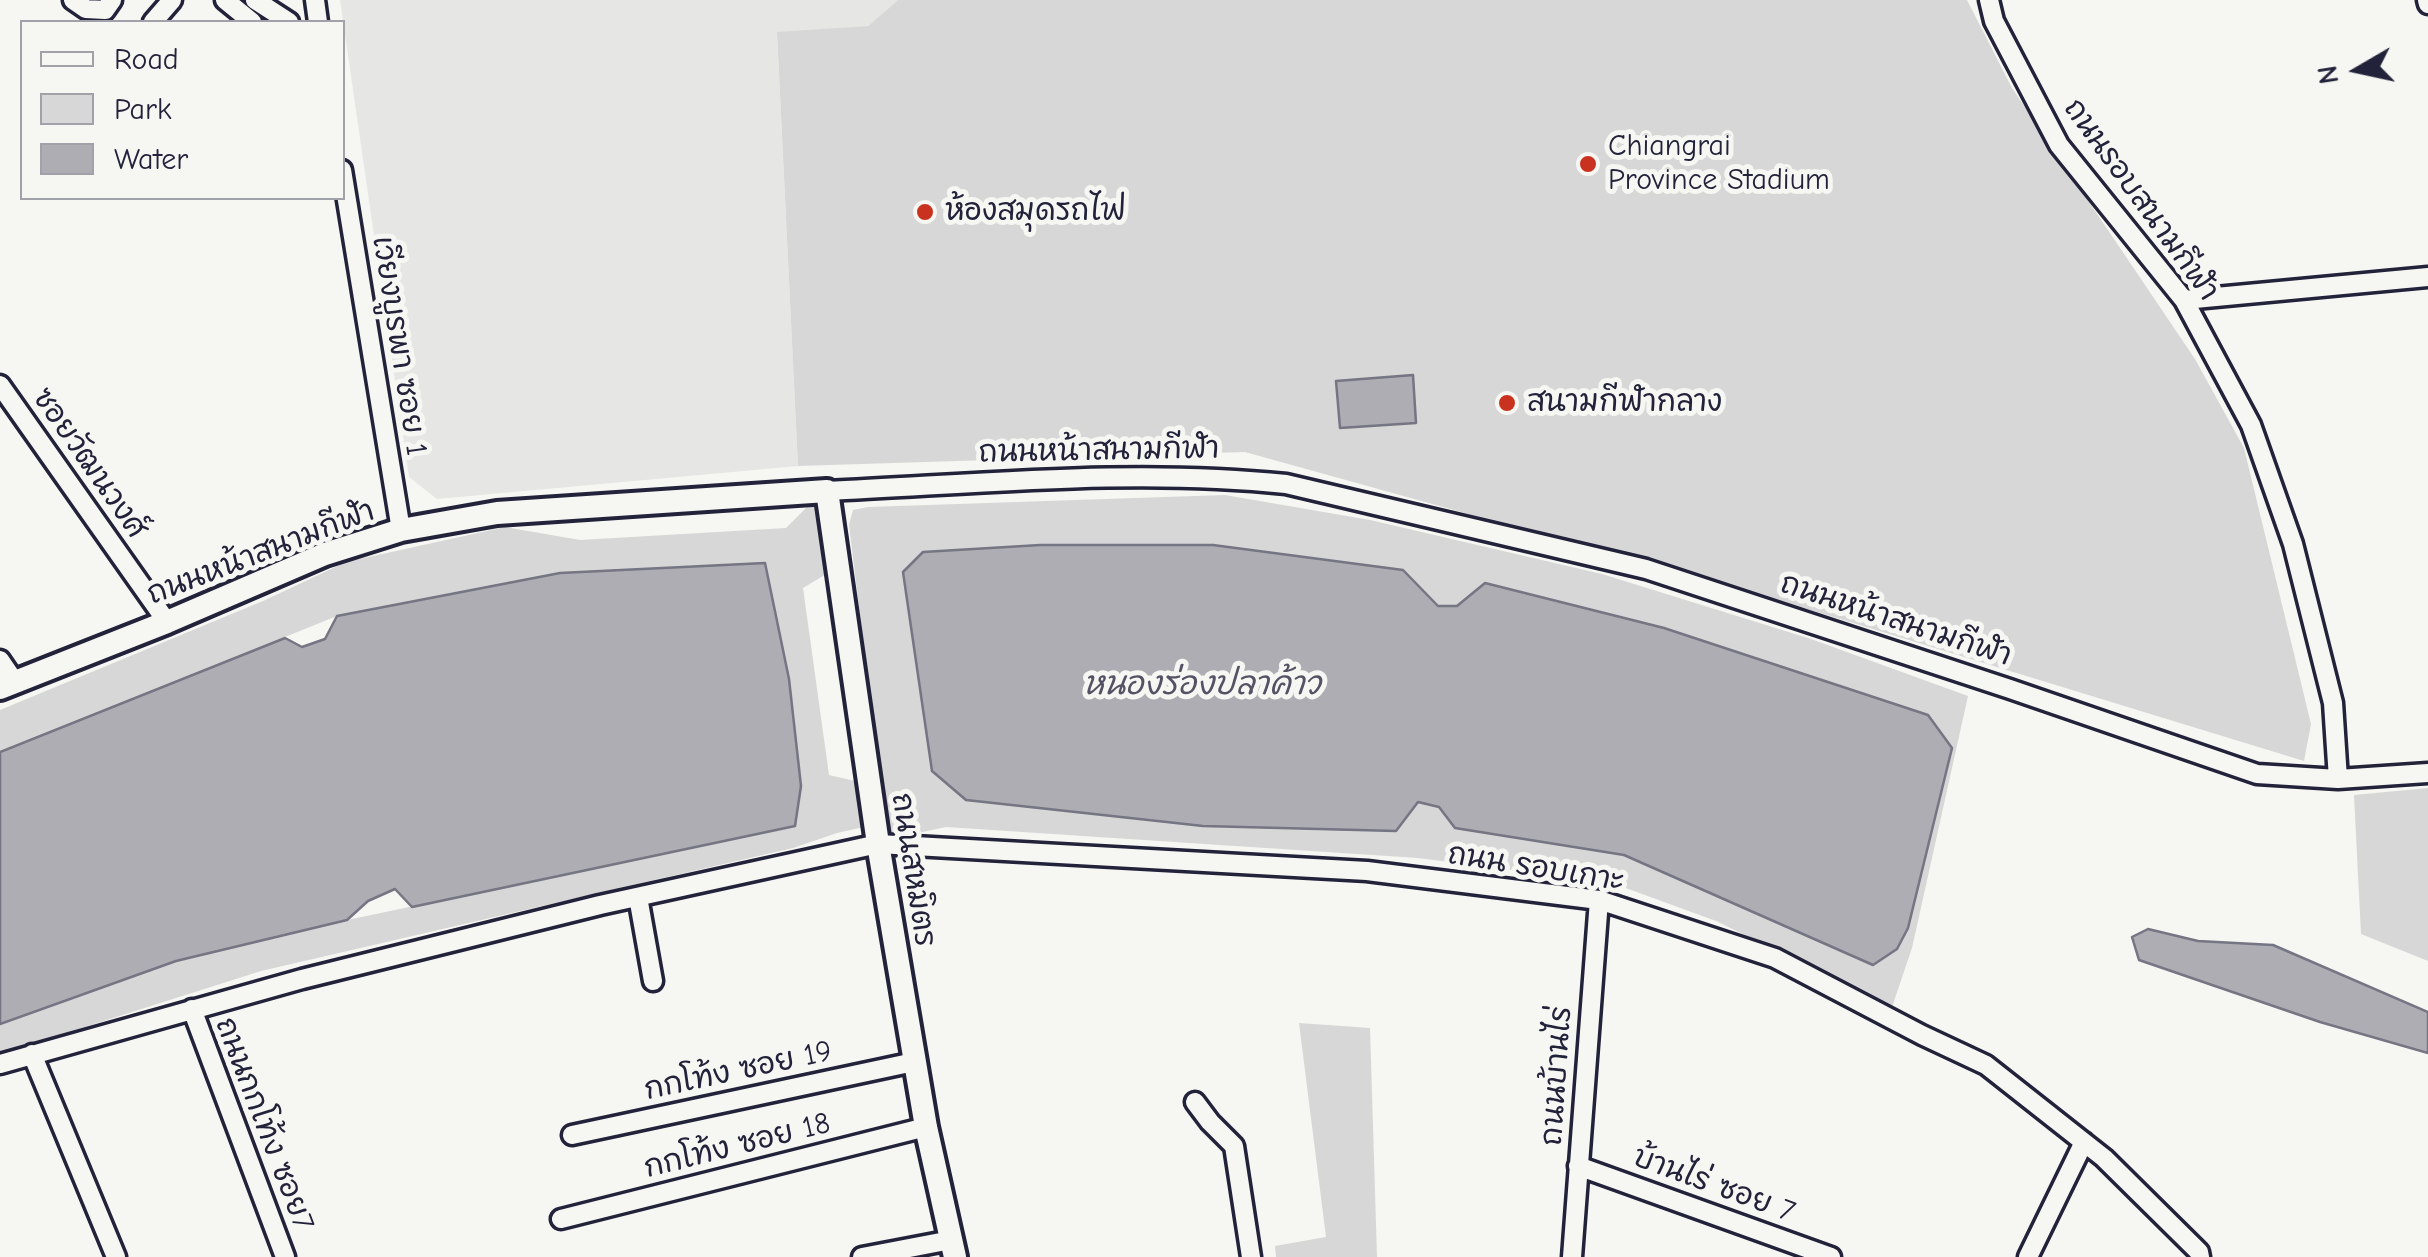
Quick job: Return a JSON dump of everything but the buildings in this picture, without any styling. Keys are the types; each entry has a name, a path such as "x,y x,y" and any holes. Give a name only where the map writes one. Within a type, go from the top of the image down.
{"street":[{"path":"73,0 86,9 105,10 112,0"},
{"path":"155,20 172,0"},
{"path":"225,0 250,20"},
{"path":"254,0 285,20"},
{"name":"ถนนรอบสนามกีฬา","path":"1988,0 1994,21 2060,145 2184,300 2251,425 2293,544 2333,703 2338,779"},
{"name":"เวียงบูรพา ซอย 1","path":"345,188 402,530"},
{"path":"2184,300 2428,277"},
{"name":"ซอยวัฒนวงศ์","path":"0,385 167,622"},
{"name":"ถนนหน้าสนามกีฬา","path":"8,685 326,554 402,530 497,514 827,490 1160,476 1232,478 1286,484 1646,569 2257,774 2338,779 2428,773"},
{"name":"ถนนสหมิตร","path":"827,490 914,1062 953,1248"},
{"path":"0,660 8,685"},
{"name":"ถนน รอบเกาะ","path":"0,1064 302,979 638,897 878,844 1367,872 1599,900 1775,958 1986,1066 2104,1158 2200,1257"},
{"path":"638,897 653,981"},
{"name":"ถนนบ้านไร่","path":"1572,1257 1599,900"},
{"name":"ถนนกกโท้ง ซอย7","path":"192,1010 285,1257"},
{"path":"32,1054 116,1257"},
{"name":"กกโท้ง ซอย 19","path":"572,1135 914,1062"},
{"path":"1194,1102 1234,1146 1251,1257"},
{"name":"กกโท้ง ซอย 18","path":"561,1220 926,1127"},
{"path":"2028,1257 2084,1142"},
{"name":"บ้านไร่ ซอย 7","path":"1578,1166 1832,1257"},
{"path":"862,1257 953,1248"}],"shaded area":[{"path":"340,0 898,0 868,26 777,33 798,466 437,499 409,477"}],"green space":[{"name":"สนามกีฬากลาง","path":"898,0 1967,0 2012,88 2195,359 2244,448 2311,724 2304,761 1778,600 1245,452 798,466 777,32 868,26"},
{"path":"1225,495 1370,520 1602,574 1811,639 1968,696 1912,948 1891,1010 1716,921 1612,883 1418,858 946,827 899,837 889,833 849,525 853,510","holes":["1040,545 1213,545 1403,570 1438,606 1457,606 1486,583 1664,628 1928,715 1952,748 1908,928 1873,965 1623,855 1455,828 1439,806 1418,802 903,572 923,552"]},
{"path":"811,503 819,511 833,570 803,588 829,775 859,782 864,827 793,848 261,971 0,1054 0,1024 176,961 347,920 794,827 789,679 765,563 560,573 337,616 0,752 0,710 263,601 346,562 505,527 580,540 786,528"},
{"path":"2428,788 2428,961 2361,934 2354,795"},
{"path":"1299,1023 1370,1028 1377,1257 1276,1257 1275,1246 1326,1237"}],"water":[{"path":"1413,375 1416,423 1340,428 1336,381"},
{"name":"หนองร่องปลาค้าว","path":"1040,545 1213,545 1403,570 1438,606 1457,606 1485,583 1664,628 1928,715 1952,748 1908,928 1897,949 1873,965 1624,855 1455,828 1439,807 1418,802 1396,831 1203,826 966,800 932,771 903,572 923,552"},
{"path":"765,563 789,679 801,786 795,826 412,907 395,889 368,901 347,920 176,961 0,1024 0,752 285,638 302,647 325,639 337,616 560,573"},
{"path":"2148,929 2198,941 2273,945 2428,1012 2428,1053 2320,1022 2139,960 2132,937"}],"place":[{"name":"Chiangrai Province Stadium","path":"1588,164"},
{"name":"ห้องสมุดรถไฟ","path":"925,212"},
{"name":"สนามกีฬากลาง","path":"1507,403"}]}
